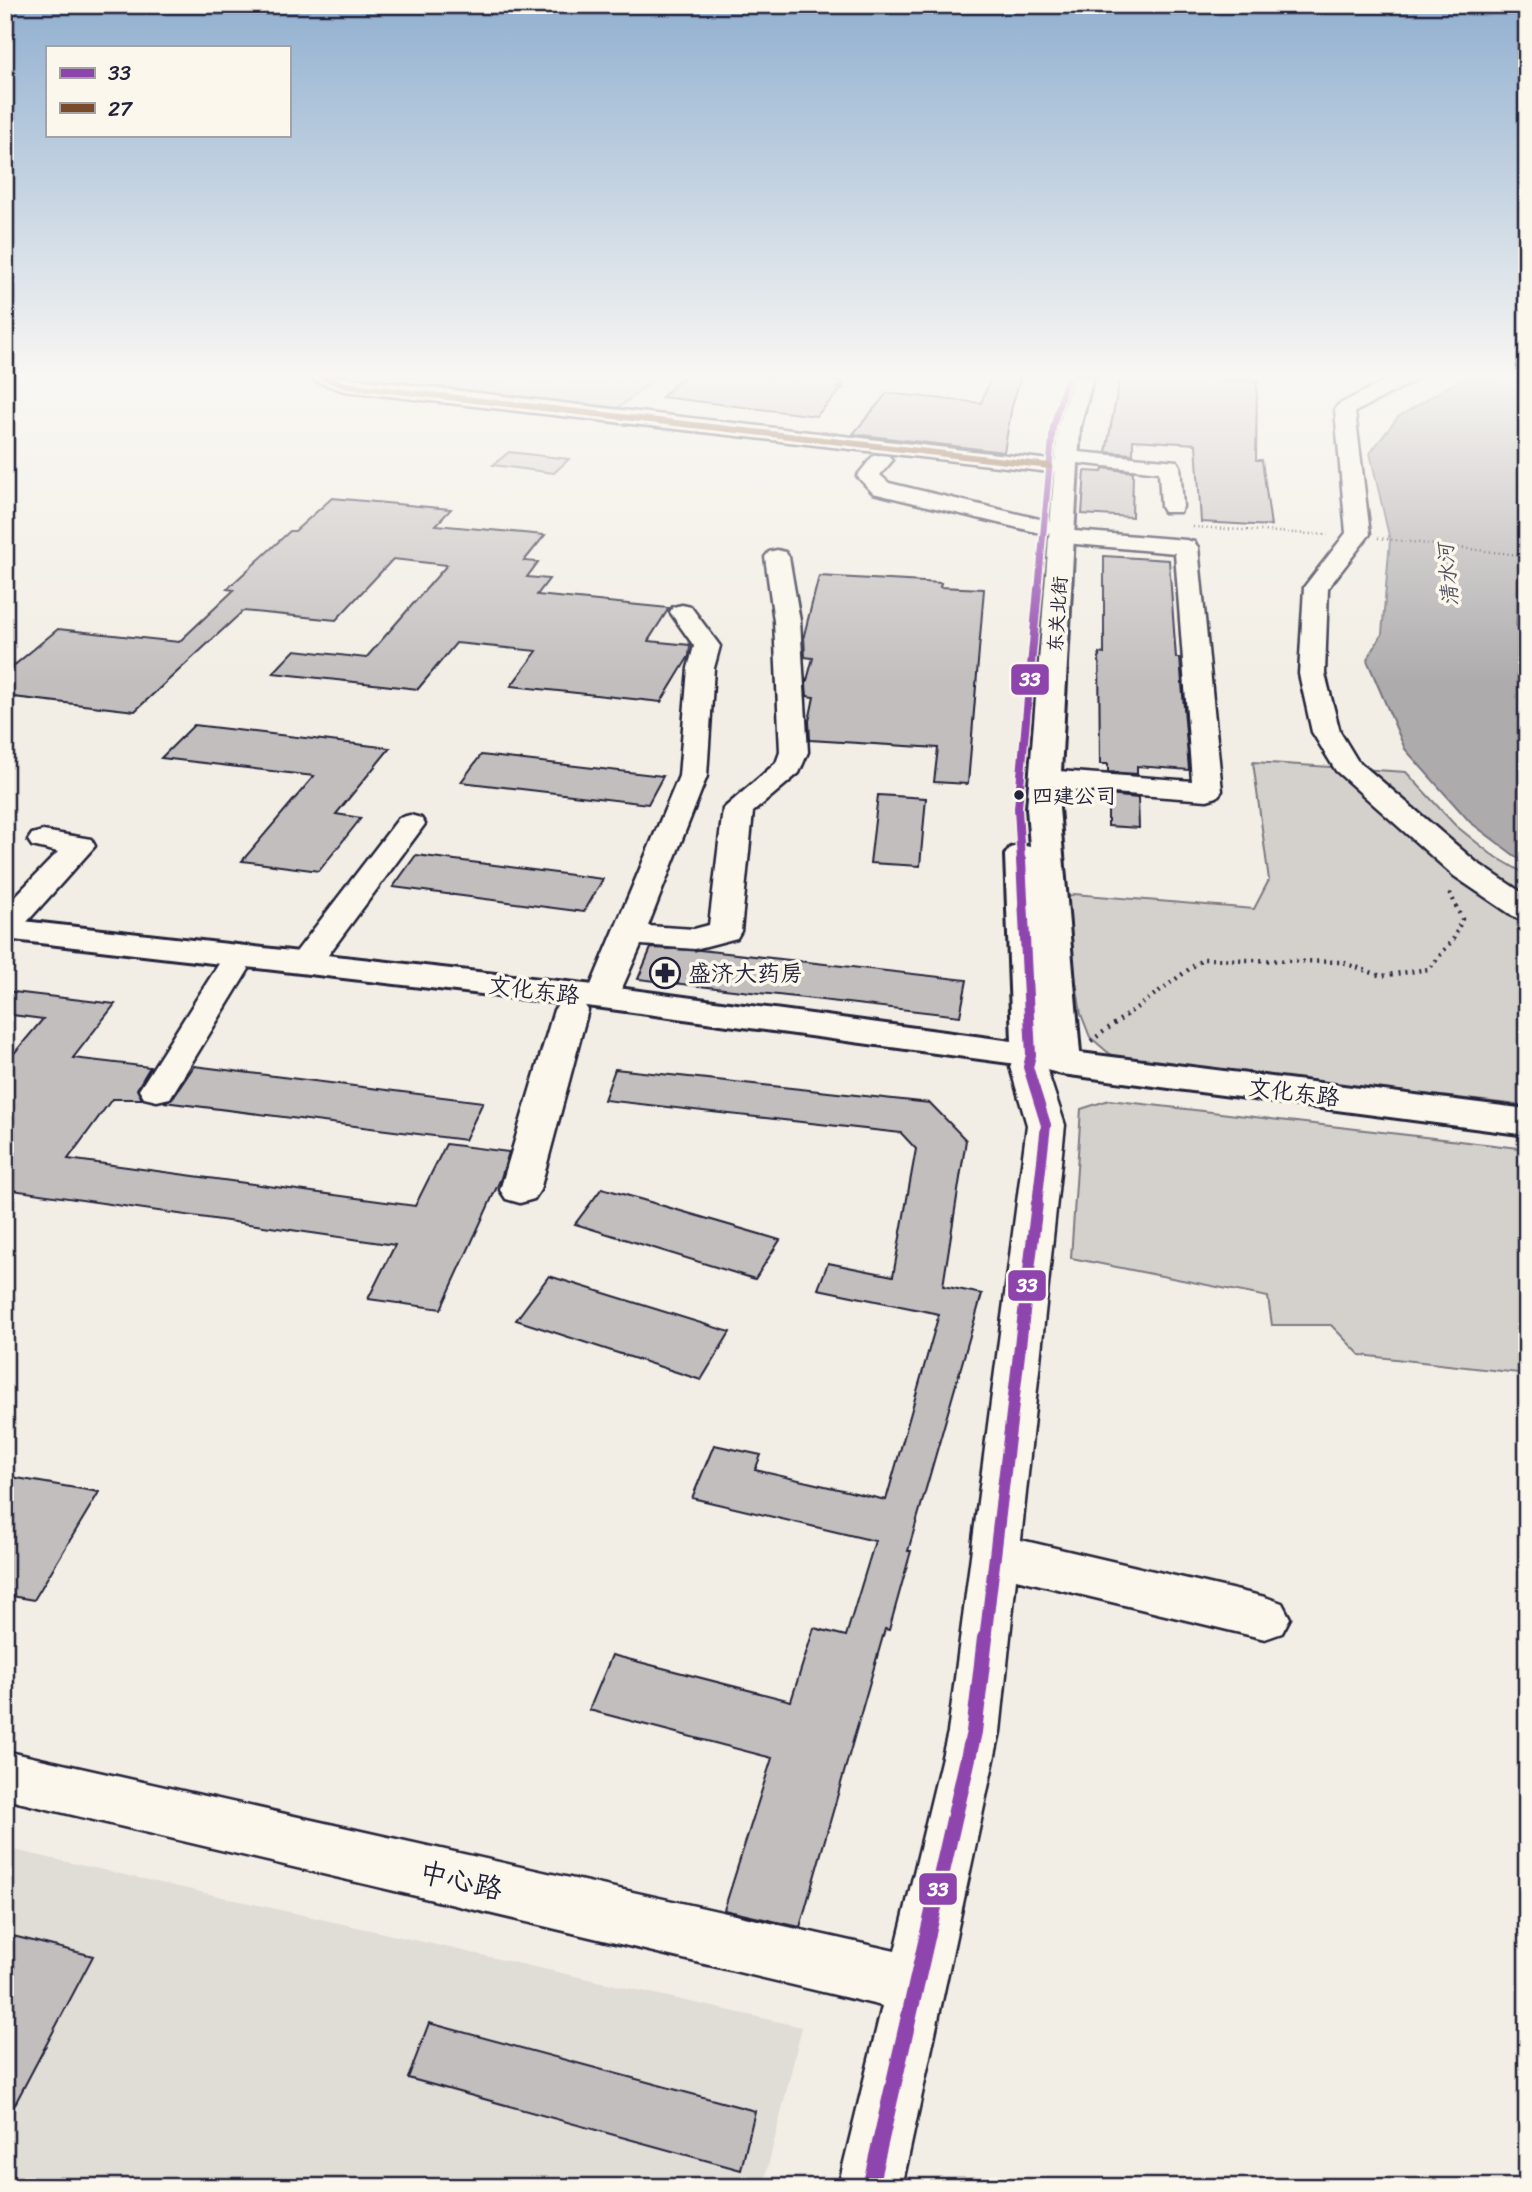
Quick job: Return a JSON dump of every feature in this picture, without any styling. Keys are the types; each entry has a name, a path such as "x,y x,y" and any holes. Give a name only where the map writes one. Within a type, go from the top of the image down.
{"main road":[{"name":"东关北街","path":"1040,1061 1018,808 1057,479"},
{"name":"东关北街","path":"1040,1061 1043,808 1053,532"},
{"name":"文化东路","path":"5,927 305,963 587,1004 1527,1122"},
{"name":"文化东路","path":"5,942 232,969 587,1004"}],"street":[{"path":"872,479 881,488 1053,532 1186,547 1207,791 1045,779"},
{"path":"1170,479 1172,507"},
{"path":"1352,479 1357,534 1316,587 1312,674 1326,732 1346,765 1465,869 1527,911"},
{"path":"626,934 695,939 725,931 738,809 789,767 794,752 787,621 777,557"},
{"path":"520,1190 587,1004 626,934 693,776 701,668 708,646 682,612"},
{"path":"305,963 410,824"},
{"path":"5,927 80,846 43,840"},
{"path":"157,1090 232,969"},
{"path":"870,2187 974,1732 1046,1125 1040,1061"},
{"path":"995,1555 1265,1618"},
{"name":"中心路","path":"5,1775 916,1985"}],"path":[{"path":"1185,526 1383,539 1527,556"},
{"path":"1040,1061 1203,959 1342,962 1381,976 1429,969 1454,938 1462,919 1448,888 1449,880 1465,869"}],"shaded area":[{"path":"1253,762 1406,772 1455,825 1491,854 1527,875 1527,1106 1148,1062 1111,1055 1090,1037 1081,1014 1063,901 1074,894 1254,909 1269,880"},
{"path":"1109,1100 1527,1149 1527,1374 1360,1355 1331,1325 1272,1325 1268,1297 1071,1258 1081,1109"},
{"path":"5,1848 802,2027 763,2187 5,2187"}],"water":[{"name":"清水河","path":"1376,479 1527,479 1527,535 1520,552 1516,625 1527,636 1527,865 1470,822 1405,749 1367,660 1382,634 1390,540"}],"building":[{"path":"1084,479 1133,479 1132,517 1082,514"},
{"path":"1198,479 1265,479 1271,526 1201,522"},
{"path":"332,498 451,509 436,525 545,535 524,561 538,562 527,577 549,579 537,595 669,608 648,641 690,645 689,656 661,702 511,686 537,651 456,643 418,689 273,673 295,650 366,658 447,565 393,559 336,620 243,611 135,711 5,696 5,673 58,629 179,642 234,590 227,589 290,531 295,531"},
{"path":"1104,556 1169,560 1176,658 1180,658 1189,770 1137,766 1137,774 1108,772 1108,764 1100,764 1099,653 1104,654"},
{"path":"819,576 941,583 940,587 984,589 968,784 934,782 938,748 810,740 809,721 814,697 807,696 806,684 813,658 805,657 804,635"},
{"path":"194,725 390,748 336,814 361,818 319,871 242,861 314,776 161,758"},
{"path":"481,755 663,776 648,804 461,782"},
{"path":"878,795 926,798 920,866 870,863"},
{"path":"1108,795 1138,798 1139,828 1108,826"},
{"path":"416,855 603,879 584,912 393,887"},
{"path":"651,948 700,950 967,980 960,1016 638,979"},
{"path":"5,991 115,1004 73,1058 150,1067 137,1089 142,1099 112,1099 68,1159 415,1206 446,1144 509,1152 501,1178 441,1309 368,1299 395,1245 5,1189 5,1064 43,1019 5,1014"},
{"path":"194,1066 483,1102 465,1140 164,1102 172,1099"},
{"path":"615,1069 930,1103 966,1140 943,1286 982,1294 908,1551 911,1551 889,1630 885,1629 800,1927 724,1910 772,1758 589,1710 612,1655 791,1701 814,1628 846,1636 875,1541 692,1498 714,1445 761,1455 755,1470 886,1500 939,1314 818,1289 828,1263 893,1276 916,1149 901,1133 604,1100"},
{"path":"602,1188 780,1240 755,1279 575,1224"},
{"path":"549,1276 730,1332 701,1380 516,1320"},
{"path":"5,1476 99,1492 34,1600 5,1595"},
{"path":"5,1934 93,1956 5,2123"},
{"path":"429,2023 755,2111 741,2170 408,2078"}],"transit line":[{"name":"33","path":"870,2187 974,1732 1046,1125 1028,1067 1031,1055 1018,808 1048,479"}],"place":[{"name":"四建公司","path":"1019,795"},
{"name":"盛济大药房","path":"665,973"}]}
